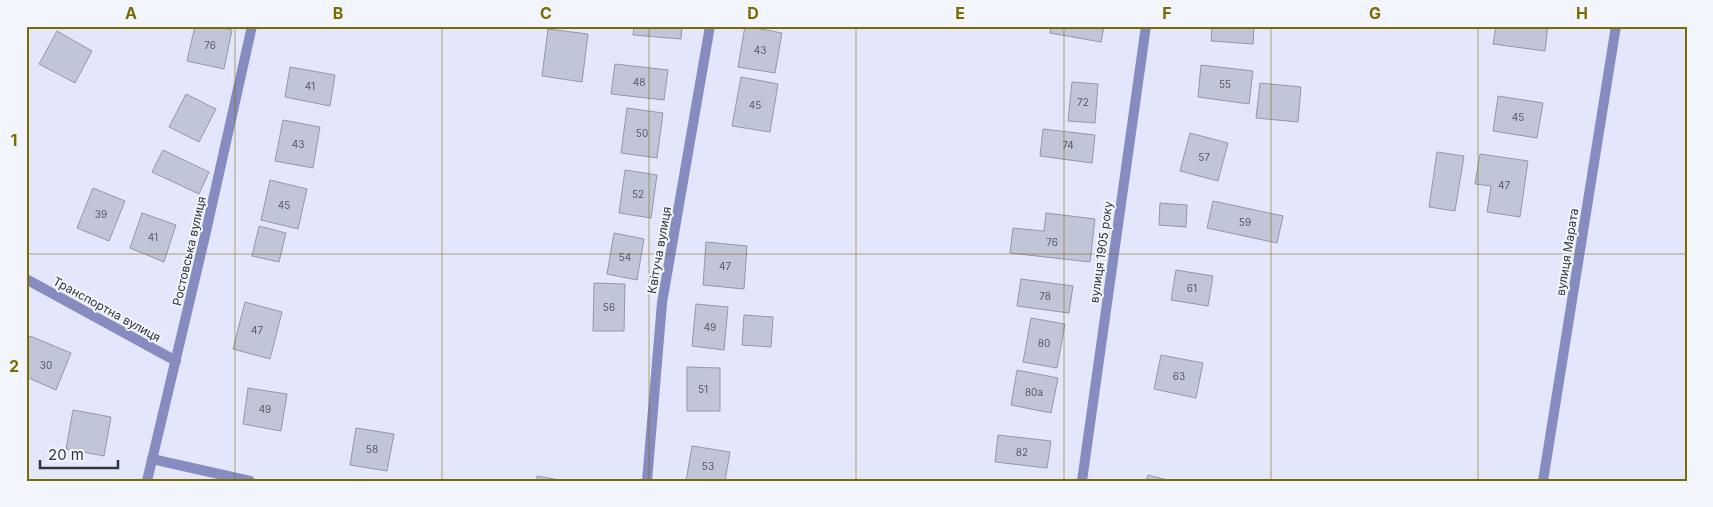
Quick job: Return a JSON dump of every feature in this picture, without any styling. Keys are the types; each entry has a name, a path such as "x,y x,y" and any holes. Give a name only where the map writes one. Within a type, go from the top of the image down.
{"street":[{"name":"Ростовська вулиця","path":"147,481 252,26"},
{"name":"Квітуча вулиця","path":"647,481 662,302 710,26"},
{"name":"вулиця 1905 року","path":"1082,481 1146,26"},
{"name":"вулиця Марата","path":"1543,481 1616,26"},
{"name":"Транспортна вулиця","path":"26,279 176,361"},
{"path":"152,459 250,481"}],"building":[{"path":"195,26 216,26 232,30 224,69 187,61"},
{"path":"634,26 682,26 681,39 633,35"},
{"path":"745,26 782,33 775,73 738,67"},
{"path":"1051,26 1104,26 1101,42 1050,33"},
{"path":"1212,26 1254,26 1253,44 1211,41"},
{"path":"1496,26 1548,26 1545,51 1493,44"},
{"path":"548,29 588,34 582,82 542,76"},
{"path":"57,31 92,51 75,83 39,64"},
{"path":"615,64 668,70 664,100 611,94"},
{"path":"1201,65 1253,71 1249,104 1198,97"},
{"path":"290,67 335,75 330,106 285,97"},
{"path":"741,77 778,84 770,132 732,126"},
{"path":"1072,82 1098,84 1095,123 1068,121"},
{"path":"1260,83 1301,87 1298,122 1256,118"},
{"path":"186,94 216,109 199,142 169,127"},
{"path":"1498,96 1543,103 1537,138 1493,131"},
{"path":"627,108 663,113 657,158 621,153"},
{"path":"283,120 320,127 313,168 275,161"},
{"path":"1043,129 1095,135 1092,163 1040,156"},
{"path":"1190,133 1228,143 1218,181 1180,171"},
{"path":"163,150 209,172 199,194 152,172"},
{"path":"1437,152 1464,156 1455,211 1429,207"},
{"path":"1480,154 1528,161 1520,217 1487,212 1491,186 1475,184"},
{"path":"625,170 657,175 651,218 619,213"},
{"path":"270,180 307,189 298,229 261,220"},
{"path":"93,188 125,201 109,241 77,228"},
{"path":"1213,201 1283,216 1277,243 1207,228"},
{"path":"1160,203 1187,205 1186,227 1159,225"},
{"path":"142,213 176,225 164,262 130,248"},
{"path":"1046,213 1095,219 1090,262 1010,253 1013,228 1044,231"},
{"path":"259,226 286,233 279,262 252,256"},
{"path":"614,233 644,239 637,280 607,274"},
{"path":"706,242 747,246 744,289 703,285"},
{"path":"1176,270 1213,276 1208,306 1171,300"},
{"path":"1021,279 1073,286 1069,313 1017,306"},
{"path":"594,283 625,284 624,331 593,331"},
{"path":"245,302 282,312 270,359 233,349"},
{"path":"696,304 728,307 724,350 692,346"},
{"path":"744,315 773,317 771,347 742,345"},
{"path":"1031,318 1065,324 1057,368 1023,362"},
{"path":"30,336 71,353 56,390 26,377 26,344"},
{"path":"1161,355 1203,363 1196,398 1154,389"},
{"path":"687,367 720,368 720,411 687,411"},
{"path":"1017,370 1058,378 1051,413 1011,405"},
{"path":"248,388 287,394 281,431 243,424"},
{"path":"73,410 111,417 104,456 66,449"},
{"path":"356,428 394,434 387,471 350,465"},
{"path":"998,435 1051,441 1047,468 995,462"},
{"path":"692,446 730,452 725,481 686,481"},
{"path":"1148,475 1171,481 1146,481"},
{"path":"537,476 565,481 537,481"}]}
